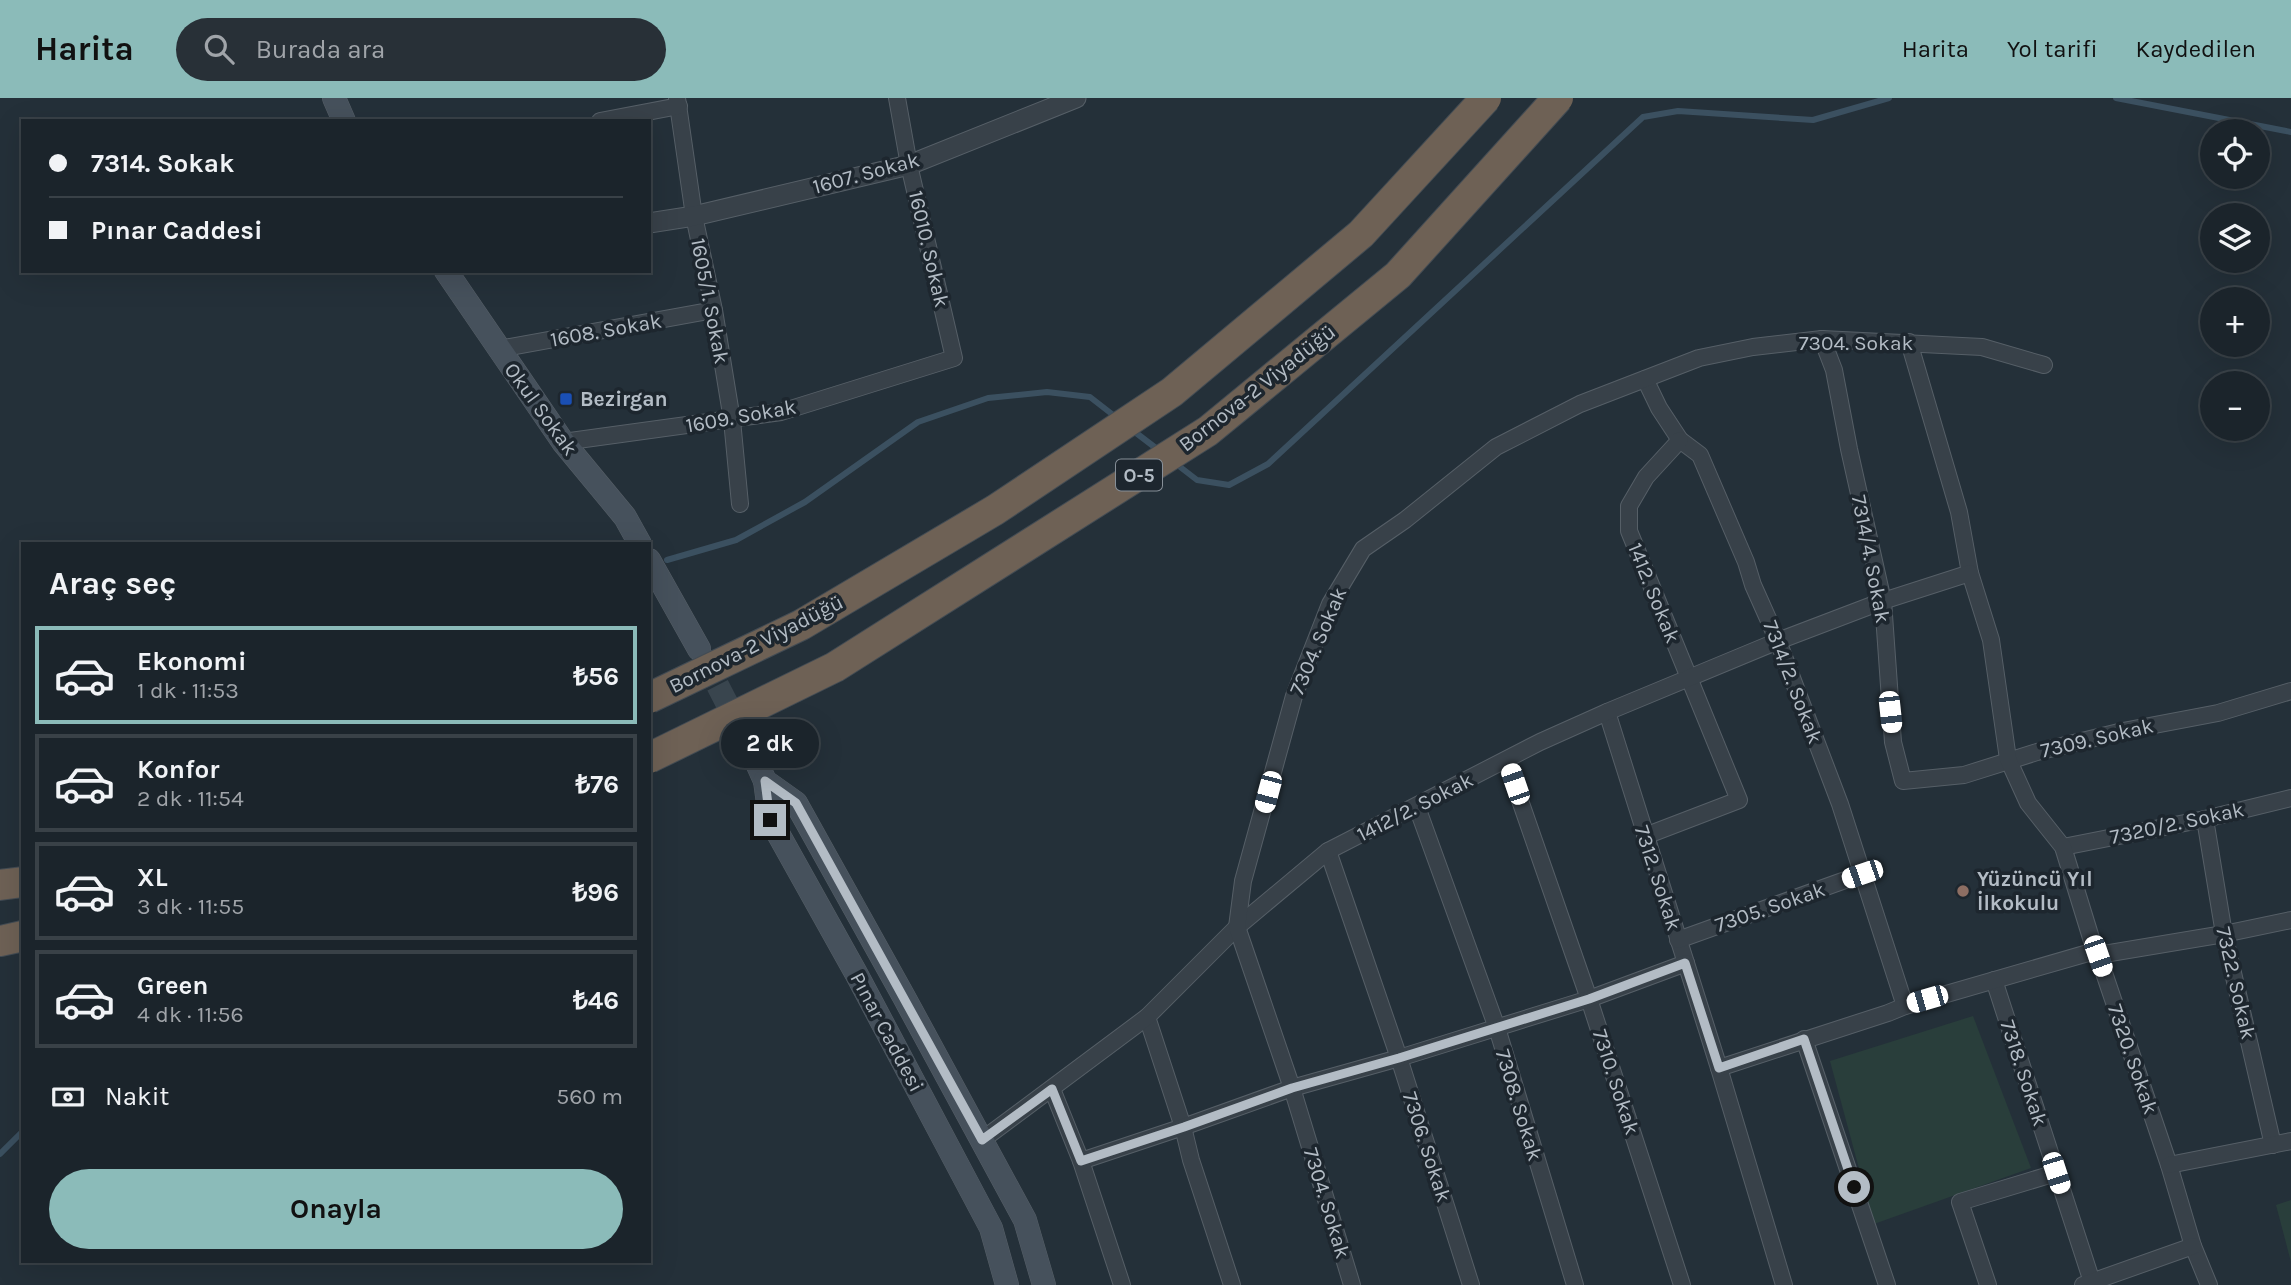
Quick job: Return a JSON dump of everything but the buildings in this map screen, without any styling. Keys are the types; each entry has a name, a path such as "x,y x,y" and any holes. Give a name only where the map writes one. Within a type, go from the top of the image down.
{"highway":[{"name":"Bornova-2 Viyadüğü","path":"651,697 813,618 995,510 1172,391 1361,234 1486,98"},
{"name":"Bornova-2 Viyadüğü","path":"651,757 835,667 1208,431 1398,275 1559,98"},
{"path":"0,885 21,882"},
{"path":"0,941 21,936"}],"main road":[{"name":"Okul Sokak","path":"447,273 564,442 625,517 639,542"},
{"path":"651,564 699,649"},
{"name":"Pınar Caddesi","path":"751,750 765,781 770,820 991,1227 1007,1285"},
{"name":"Pınar Caddesi","path":"765,781 796,803 1025,1220 1044,1285"}],"street":[{"name":"16010. Sokak","path":"897,98 909,164 954,358"},
{"name":"1607. Sokak","path":"651,223 694,216 909,164 1076,98"},
{"path":"608,119 678,102"},
{"name":"1605/1. Sokak","path":"678,102 694,216 714,310 732,420 740,504"},
{"name":"1608. Sokak","path":"499,349 714,310"},
{"name":"7304. Sokak","path":"1352,1285 1292,1088 1237,927 1243,881 1294,696 1330,604 1363,549 1405,520 1496,447 1580,404 1699,358 1753,347 1822,339 1982,347 2044,365"},
{"name":"7314/4. Sokak","path":"1822,339 1834,370 1883,601 1893,742 1903,781"},
{"path":"1909,342 1959,512 1970,573"},
{"name":"1609. Sokak","path":"564,442 781,412 954,358"},
{"name":"7314/2. Sokak","path":"1645,379 1659,408 1680,440 1700,455 1778,641 1840,804 1905,1006"},
{"name":"1412. Sokak","path":"1645,836 1739,800 1629,531 1629,506 1646,477 1680,440"},
{"name":"1412/2. Sokak","path":"982,1140 1147,1017 1237,927 1328,851 1607,712 1778,641 1883,601 1970,573"},
{"name":"7320. Sokak","path":"1970,573 1991,640 2008,759 2028,803 2063,847 2096,953 2169,1165 2193,1246 2209,1285"},
{"name":"7309. Sokak","path":"1903,781 1964,775 2008,759 2123,731 2218,713 2291,691"},
{"name":"7312. Sokak","path":"1607,712 1784,1285"},
{"name":"7310. Sokak","path":"1506,760 1589,999 1682,1285"},
{"name":"7320/2. Sokak","path":"2063,847 2205,819 2291,798"},
{"name":"7308. Sokak","path":"1417,807 1497,1028 1575,1285"},
{"name":"7322. Sokak","path":"2205,819 2224,934 2273,1145"},
{"name":"7306. Sokak","path":"1328,851 1399,1058 1471,1285"},
{"name":"7305. Sokak","path":"1678,940 1862,874"},
{"path":"1719,1068 1905,1006 2096,953 2224,934 2291,920"},
{"path":"1081,1161 1292,1088 1589,999 1685,963"},
{"name":"7318. Sokak","path":"1994,980 2089,1284"},
{"path":"1147,1017 1232,1285"},
{"path":"1804,1039 1887,1285"},
{"path":"1052,1089 1081,1161 1122,1285"},
{"path":"2169,1165 2291,1141"},
{"path":"1988,1285 1960,1202 2056,1173"},
{"path":"2089,1284 2193,1246"}],"green space":[{"path":"1973,1016 2031,1168 1874,1224 1830,1061"},
{"path":"2291,1200 2291,1262 2276,1205"}],"waterway":[{"path":"1175,463 1197,480 1229,485 1268,464 1643,117 1678,111 1813,120 1889,98"},
{"path":"2116,98 2291,132"},
{"path":"667,560 736,540 805,502 918,422 988,398 1047,392 1090,397 1117,418"},
{"path":"1131,429 1161,452"},
{"path":"0,1154 21,1133"}],"tunnel":[{"path":"702,655 751,750"}],"place":[{"name":"Bezirgan","path":"566,399"},
{"name":"Yüzüncü Yıl İlkokulu","path":"1963,891"}],"route":[{"path":"770,820 765,781 796,803 982,1140 1052,1089 1081,1161 1292,1088 1589,999 1685,963 1719,1068 1804,1039 1854,1187"}]}
